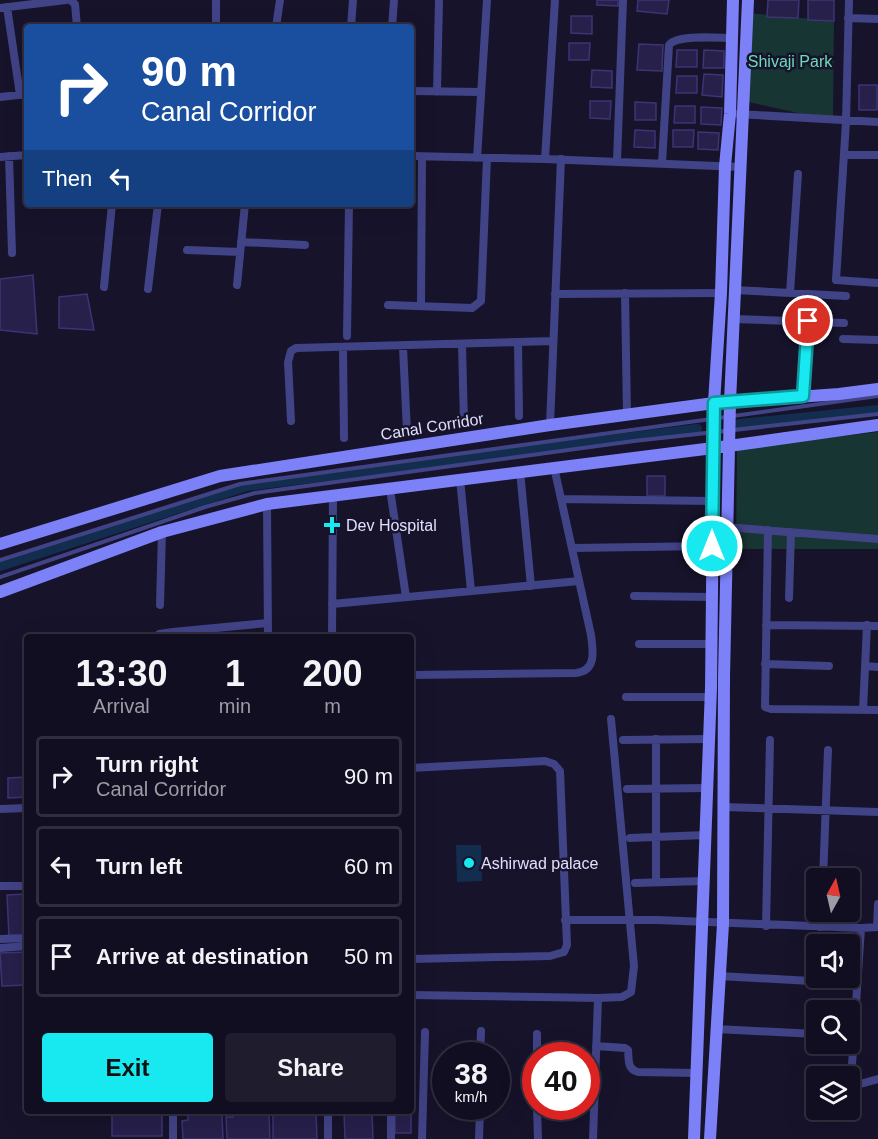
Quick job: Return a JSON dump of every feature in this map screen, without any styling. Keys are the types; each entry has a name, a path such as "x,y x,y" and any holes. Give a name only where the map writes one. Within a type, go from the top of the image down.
{"street":[{"path":"0,97 24,94 4,8 68,0 75,4 77,24"},
{"path":"216,0 216,24"},
{"path":"276,24 280,0"},
{"path":"351,24 352,0"},
{"path":"392,24 394,0"},
{"path":"437,92 439,0"},
{"path":"477,158 487,0"},
{"path":"545,159 555,0"},
{"path":"616,161 623,0"},
{"path":"694,1139 711,697 714,403 721,293 724,166 730,114 733,0"},
{"path":"710,1139 723,924 724,677 730,402 748,0"},
{"path":"849,0 846,122 836,280 878,283"},
{"path":"848,18 878,19"},
{"path":"662,163 669,45 680,39 732,38"},
{"path":"414,91 481,92"},
{"path":"730,114 878,122"},
{"path":"12,254 5,157 24,154"},
{"path":"844,154 878,156"},
{"path":"414,156 741,166"},
{"path":"421,306 422,157"},
{"path":"388,304 472,308 481,301 487,158"},
{"path":"550,425 561,159"},
{"path":"790,293 798,174"},
{"path":"104,287 112,207"},
{"path":"148,289 159,207"},
{"path":"237,285 245,207"},
{"path":"347,336 349,207"},
{"path":"241,242 305,245"},
{"path":"187,250 240,252"},
{"path":"734,290 846,296"},
{"path":"625,293 627,416"},
{"path":"555,294 721,293"},
{"path":"733,319 844,323"},
{"path":"803,396 808,321"},
{"path":"843,339 878,340"},
{"path":"291,421 288,362 291,351 296,348 403,347 553,341"},
{"path":"518,342 519,416"},
{"path":"462,344 464,424"},
{"path":"403,347 407,432"},
{"path":"343,348 344,438"},
{"name":"Canal Corridor","path":"0,544 220,477 550,425 714,403 878,389"},
{"path":"0,592 162,532 267,504 878,425"},
{"path":"414,675 583,672 589,668 592,655 591,635 554,467"},
{"path":"520,471 531,586"},
{"path":"460,479 471,591"},
{"path":"390,489 406,597"},
{"path":"332,634 333,494"},
{"path":"561,500 712,501"},
{"path":"267,504 268,634"},
{"path":"712,526 878,539"},
{"path":"768,530 764,701 767,708 878,710"},
{"path":"160,605 162,532"},
{"path":"789,598 791,532"},
{"path":"572,548 712,546"},
{"path":"332,604 579,582"},
{"path":"634,596 712,597"},
{"path":"158,634 203,633 268,623"},
{"path":"765,625 878,626"},
{"path":"863,710 867,626"},
{"path":"639,645 711,644"},
{"path":"765,664 829,666"},
{"path":"866,666 878,667"},
{"path":"626,698 711,697"},
{"path":"414,994 598,998 622,997 631,992 634,966 611,719"},
{"path":"656,739 656,882"},
{"path":"623,740 708,739"},
{"path":"765,926 770,740"},
{"path":"823,868 828,750"},
{"path":"414,768 545,761 554,764 560,771 567,945 564,952 558,955 414,959"},
{"path":"627,789 706,788"},
{"path":"723,807 878,812"},
{"path":"0,809 24,808"},
{"path":"630,838 705,835"},
{"path":"635,883 703,881"},
{"path":"0,886 24,886"},
{"path":"565,920 861,928 878,927 878,903"},
{"path":"820,922 820,927"},
{"path":"852,1065 861,928"},
{"path":"0,939 24,938"},
{"path":"0,948 24,946"},
{"path":"719,976 806,981"},
{"path":"596,1042 598,998"},
{"path":"716,1029 806,1034"},
{"path":"481,1031 481,1042"},
{"path":"422,1139 425,1032"},
{"path":"537,1034 537,1042"},
{"path":"600,1046 628,1050 629,1066 638,1072 696,1073"},
{"path":"860,1084 878,1079"},
{"path":"173,1114 173,1139"},
{"path":"328,1114 328,1139"},
{"path":"391,1114 391,1139"},
{"path":"479,1139 480,1120"},
{"path":"537,1120 538,1139"},
{"path":"594,1120 594,1139"}],"lane":[{"path":"0,560 240,484 284,476 878,396"},
{"path":"0,577 205,507 255,493 623,442 878,414"}],"green space":[{"name":"Shivaji Park","path":"748,13 834,21 833,121 744,101"},
{"path":"878,432 878,549 736,549 737,448"}],"water":[{"name":"Ashirwad palace","path":"456,845 481,845 482,881 457,882"}],"building":[{"path":"597,0 618,0 618,6 597,5"},
{"path":"638,0 669,0 667,14 637,11"},
{"path":"768,0 799,0 798,18 767,17"},
{"path":"808,0 834,0 834,21 808,20"},
{"path":"571,16 592,16 592,34 571,33"},
{"path":"569,43 590,43 589,60 569,60"},
{"path":"639,44 663,45 662,71 637,70"},
{"path":"677,50 697,50 697,67 676,67"},
{"path":"704,50 724,51 724,68 703,68"},
{"path":"592,70 612,71 612,88 591,87"},
{"path":"704,74 723,75 722,97 702,95"},
{"path":"677,76 697,76 697,93 676,93"},
{"path":"859,85 877,85 877,110 859,110"},
{"path":"590,101 611,101 610,119 590,118"},
{"path":"635,102 656,103 656,120 635,120"},
{"path":"675,106 695,106 695,123 674,123"},
{"path":"701,107 722,108 721,125 701,124"},
{"path":"635,130 655,131 655,148 634,147"},
{"path":"673,130 694,130 693,147 673,147"},
{"path":"698,132 719,133 718,150 698,149"},
{"path":"33,275 37,334 0,330 0,279"},
{"path":"87,294 94,330 59,328 59,297"},
{"path":"647,476 665,476 665,496 647,496"},
{"path":"24,777 24,797 8,798 8,778"},
{"path":"24,894 24,936 9,937 7,895"},
{"path":"24,952 24,985 2,986 0,953"},
{"path":"112,1114 162,1114 162,1136 112,1136"},
{"path":"222,1114 223,1139 183,1139 182,1121 188,1120 188,1115"},
{"path":"233,1114 269,1114 270,1139 227,1139 226,1117 233,1117"},
{"path":"273,1114 316,1114 317,1139 273,1139"},
{"path":"344,1114 372,1114 373,1139 345,1139"},
{"path":"395,1114 411,1114 411,1133 395,1133"}],"waterway":[{"path":"739,424 878,410"},
{"path":"0,566 247,486 697,429"}],"place":[{"name":"Dev Hospital","path":"332,525"},
{"name":"Ashirwad palace","path":"469,863"}],"route":[{"path":"712,546 714,403 803,396 808,321"}]}
